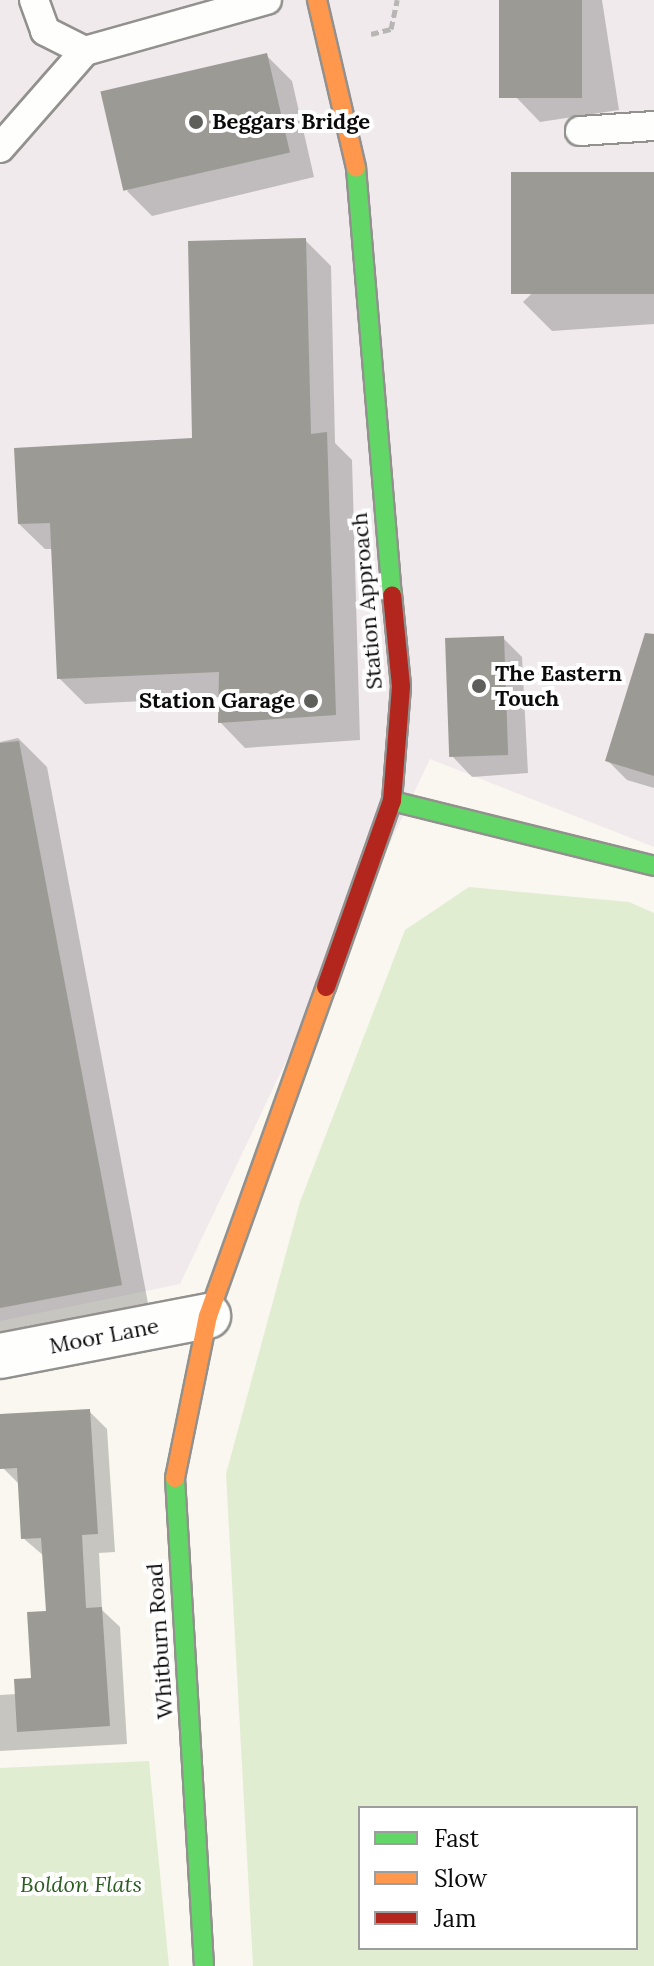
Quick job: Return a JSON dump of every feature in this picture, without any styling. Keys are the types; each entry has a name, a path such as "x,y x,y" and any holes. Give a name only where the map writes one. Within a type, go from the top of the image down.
{"main road":[{"name":"Station Approach","path":"208,1316 392,801 401,686 372,392 361,191 317,0"},
{"path":"392,801 621,854 654,866"},
{"name":"Whitburn Road","path":"204,1966 173,1486 208,1316"}],"street":[{"name":"Moor Lane","path":"0,1356 208,1316"}],"lane":[{"path":"34,0 45,31 85,51"},
{"path":"0,148 85,51 267,0"},
{"path":"580,131 654,126"}],"shaded area":[{"path":"0,0 654,0 654,847 430,759 180,1284 0,1321"}],"green space":[{"path":"469,887 629,902 654,913 654,1966 253,1966 226,1474 300,1202 405,930"},
{"name":"Boldon Flats","path":"149,1761 169,1966 0,1966 0,1768"}],"building":[{"path":"499,0 582,0 582,98 499,98"},
{"name":"Beggars Bridge","path":"267,53 290,152 123,191 100,91"},
{"path":"511,172 654,172 654,294 511,294"},
{"path":"306,238 311,434 327,432 336,715 218,723 219,672 57,679 50,523 18,524 14,448 192,438 188,241"},
{"path":"645,633 654,634 654,776 605,761"},
{"path":"504,636 508,755 449,757 445,638"},
{"path":"19,741 122,1285 0,1308 0,743"},
{"path":"90,1409 98,1534 82,1535 86,1608 102,1607 110,1726 17,1732 14,1679 31,1678 27,1612 46,1611 41,1538 21,1539 17,1468 0,1469 0,1414"}],"traffic: fast":[{"path":"356,168 392,595"},
{"path":"392,801 654,866"},
{"path":"175,1478 204,1966"}],"traffic: slow":[{"path":"317,0 356,168"},
{"path":"175,1478 208,1316 326,987"}],"traffic: jam":[{"path":"326,987 392,801 401,686 392,595"}],"place":[{"name":"Beggars Bridge","path":"196,122"},
{"name":"The Eastern Touch","path":"479,686"},
{"name":"Station Garage","path":"311,701"}]}
